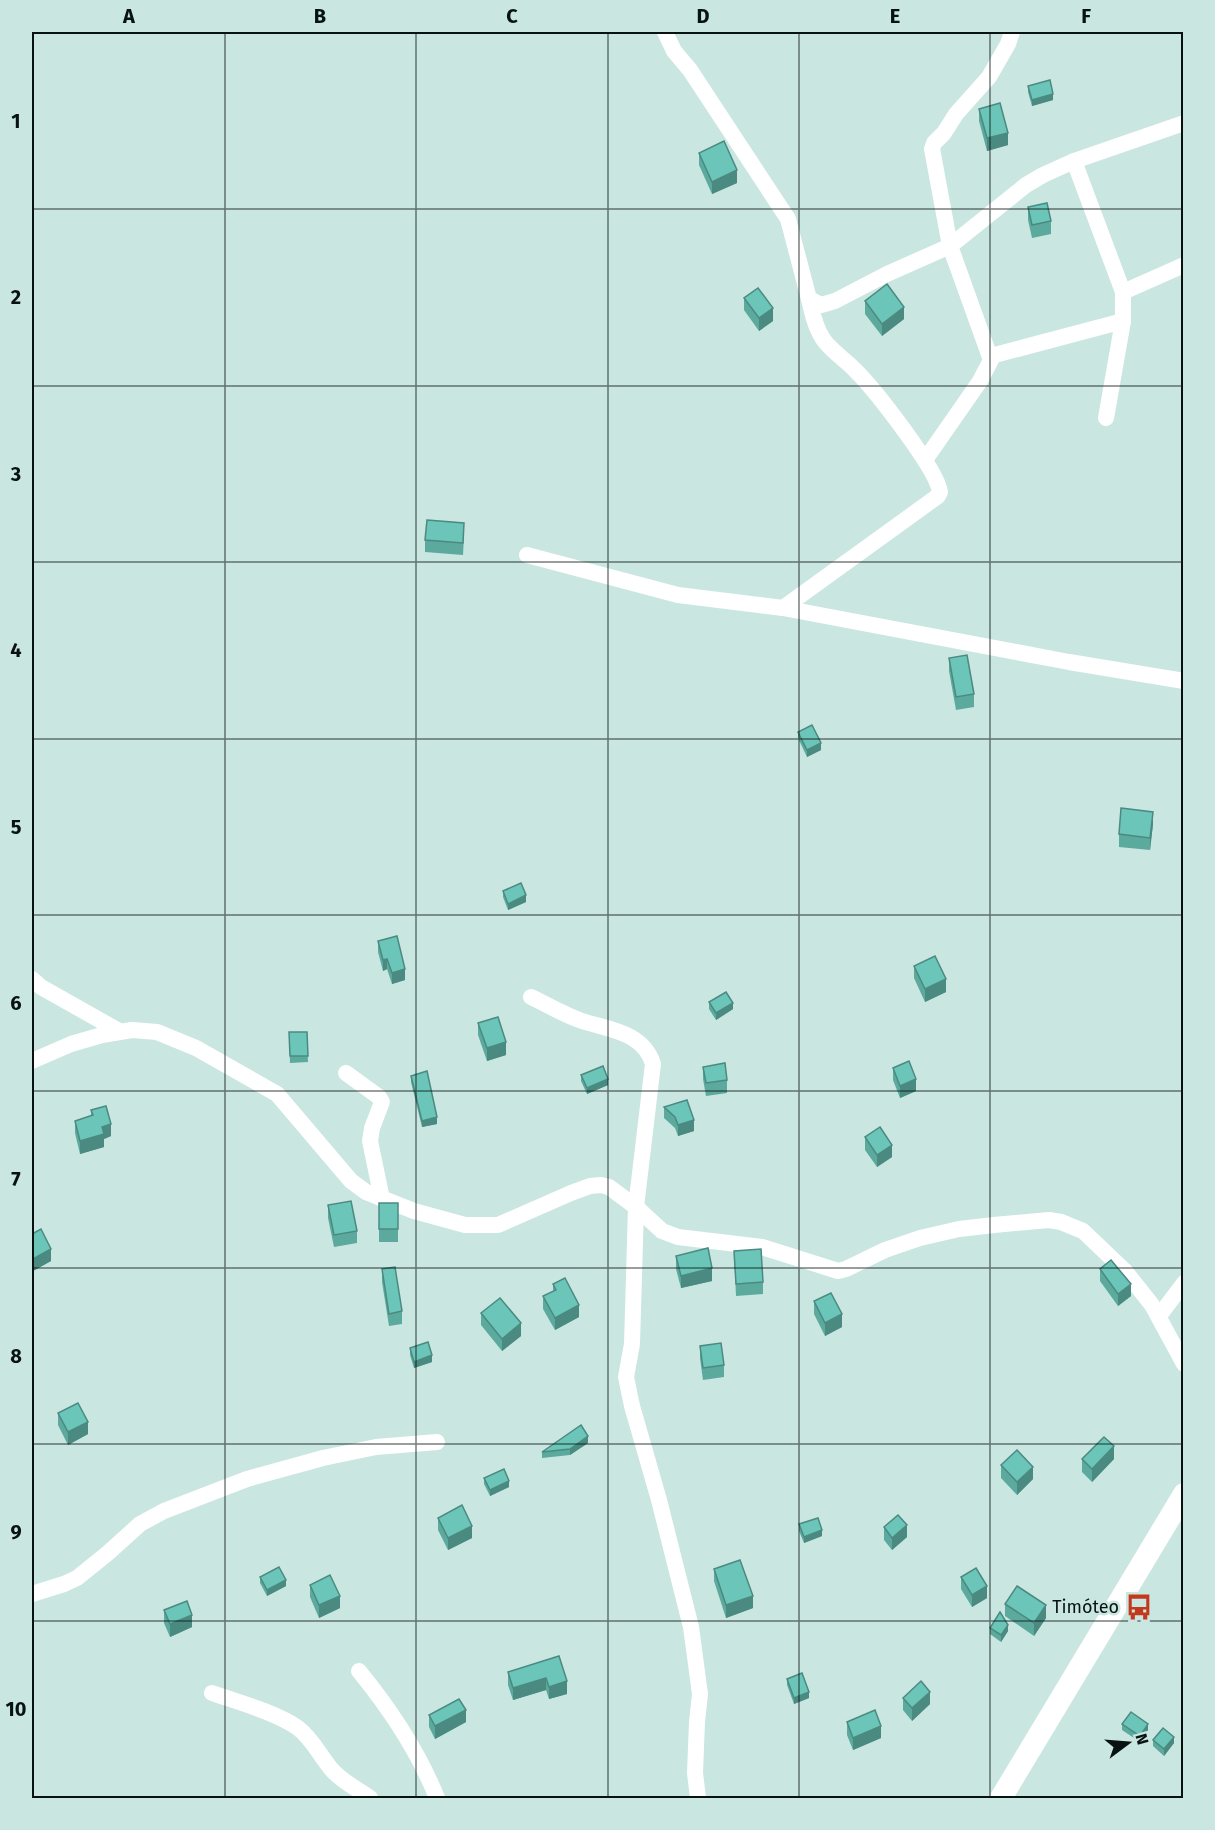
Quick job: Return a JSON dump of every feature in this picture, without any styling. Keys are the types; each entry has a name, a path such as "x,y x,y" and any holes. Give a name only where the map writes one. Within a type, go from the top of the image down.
{"street":[{"path":"665,32 674,51 690,70 788,219 822,338 858,373 925,460 939,485 938,496 783,608"},
{"path":"925,460 980,381 990,364 991,356 950,246 932,151 933,146 956,114 989,77 1008,44 1012,32"},
{"path":"809,299 815,304 825,304 950,246 1026,185 1074,161 1184,123"},
{"path":"1074,161 1123,292 1123,321 1106,418"},
{"path":"1123,292 1184,265"},
{"path":"991,356 1123,321"},
{"path":"527,555 678,595 783,608 1069,662 1184,681"},
{"path":"32,979 41,987 119,1031"},
{"path":"531,997 580,1020 621,1032 635,1039 650,1055 653,1064 636,1206 632,1344 626,1377 693,1636 700,1694 695,1773 698,1798"},
{"path":"32,1061 71,1044 119,1031 158,1032 259,1082 282,1099 351,1181 366,1192 443,1220 483,1226 498,1225 572,1192 590,1186 609,1187 636,1206 662,1231 678,1237 762,1248 838,1271 920,1238 1005,1224 1049,1220 1061,1222 1083,1231 1125,1270 1159,1316 1184,1364"},
{"path":"346,1073 379,1097 382,1102 372,1128 370,1142 382,1199"},
{"path":"1159,1316 1184,1283"},
{"path":"32,1594 76,1578 140,1524 164,1511 247,1479 323,1458 376,1447 437,1442"},
{"path":"1001,1798 1184,1494"},
{"path":"359,1671 380,1697 437,1798"},
{"path":"212,1693 257,1709 297,1727 306,1735 322,1759 336,1774 370,1798"}],"building":[{"path":"1050,80 1053,94 1032,100 1028,86"},
{"path":"1000,103 1008,133 987,138 979,109"},
{"path":"724,141 737,170 712,182 699,153"},
{"path":"1047,203 1051,221 1032,225 1028,207"},
{"path":"887,284 904,307 882,324 865,301"},
{"path":"758,288 773,308 759,318 744,298"},
{"path":"427,520 464,523 463,543 425,540"},
{"path":"967,655 974,694 956,697 949,658"},
{"path":"812,725 821,743 807,750 798,732"},
{"path":"1121,808 1153,812 1150,838 1119,834"},
{"path":"521,883 526,895 508,904 503,891"},
{"path":"397,936 405,969 392,973 387,959 383,960 378,941"},
{"path":"935,956 946,979 925,989 914,966"},
{"path":"726,992 733,1003 716,1013 709,1002"},
{"path":"498,1017 506,1042 487,1048 478,1023"},
{"path":"289,1032 307,1032 308,1056 290,1056"},
{"path":"909,1061 916,1079 900,1086 893,1068"},
{"path":"725,1063 727,1080 706,1083 703,1067"},
{"path":"603,1066 608,1079 587,1088 581,1075"},
{"path":"427,1071 437,1117 422,1121 411,1076"},
{"path":"687,1100 694,1120 678,1125 675,1117 664,1107"},
{"path":"106,1106 111,1124 102,1127 104,1134 80,1141 75,1121 93,1115 91,1110"},
{"path":"880,1127 892,1145 877,1155 865,1137"},
{"path":"351,1201 357,1231 334,1235 328,1205"},
{"path":"379,1203 398,1203 398,1229 379,1229"},
{"path":"41,1229 51,1249 33,1259 32,1234"},
{"path":"708,1248 712,1268 681,1276 676,1256"},
{"path":"761,1249 763,1282 736,1284 734,1251"},
{"path":"1111,1260 1131,1284 1118,1294 1100,1269"},
{"path":"395,1267 402,1311 389,1314 382,1269"},
{"path":"565,1278 579,1305 555,1318 543,1296 556,1290 553,1284"},
{"path":"831,1293 842,1314 825,1323 814,1301"},
{"path":"500,1298 521,1323 502,1339 481,1313"},
{"path":"428,1342 432,1355 414,1362 410,1348"},
{"path":"721,1343 724,1365 703,1368 700,1346"},
{"path":"78,1403 88,1422 68,1432 58,1413"},
{"path":"581,1425 588,1436 570,1449 542,1452"},
{"path":"1104,1437 1114,1446 1092,1469 1082,1459"},
{"path":"1017,1450 1033,1467 1017,1482 1001,1465"},
{"path":"504,1469 509,1481 490,1490 484,1478"},
{"path":"462,1505 472,1526 448,1538 438,1518"},
{"path":"898,1515 907,1525 892,1538 884,1527"},
{"path":"818,1518 822,1530 804,1537 799,1524"},
{"path":"740,1560 753,1596 726,1605 714,1569"},
{"path":"279,1567 286,1580 267,1590 260,1577"},
{"path":"976,1568 987,1586 972,1595 961,1577"},
{"path":"330,1575 340,1596 319,1605 310,1585"},
{"path":"1017,1586 1046,1605 1034,1623 1005,1604"},
{"path":"187,1601 192,1615 170,1624 164,1610"},
{"path":"1000,1612 1008,1625 1001,1635 990,1628"},
{"path":"559,1656 567,1681 549,1687 546,1678 513,1688 508,1672"},
{"path":"802,1673 809,1692 794,1698 787,1679"},
{"path":"921,1681 930,1692 912,1708 903,1698"},
{"path":"459,1699 466,1710 435,1726 429,1715"},
{"path":"875,1710 881,1726 853,1738 847,1722"},
{"path":"1131,1712 1148,1724 1140,1736 1122,1724"},
{"path":"1163,1728 1174,1737 1164,1749 1153,1740"}],"place":[{"name":"Timóteo","path":"1139,1607"}]}
